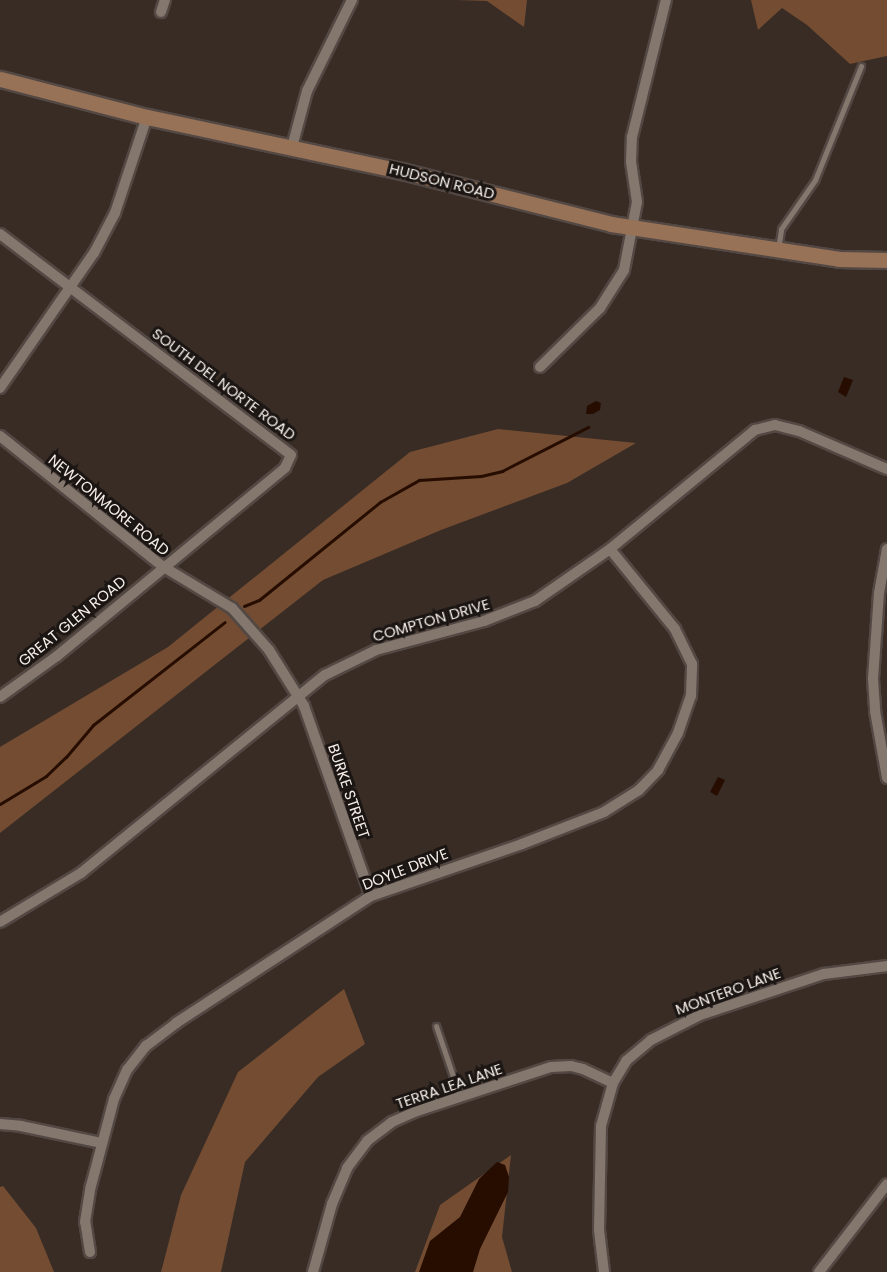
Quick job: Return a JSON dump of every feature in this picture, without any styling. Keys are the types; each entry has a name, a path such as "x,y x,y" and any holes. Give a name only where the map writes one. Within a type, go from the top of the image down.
{"street":[{"path":"161,12 165,0"},
{"path":"292,147 307,91 352,0"},
{"path":"540,367 600,308 612,292 628,259 637,202 631,162 632,136 666,0"},
{"name":"HUDSON ROAD","path":"0,79 147,117 292,147 633,228 839,259 887,260"},
{"path":"0,388 94,254 115,213 147,117"},
{"name":"SOUTH DEL NORTE ROAD","path":"0,234 291,455 285,468 162,566"},
{"name":"COMPTON DRIVE","path":"0,922 81,873 325,675 365,654 516,610 552,591 610,549 745,436 759,428 775,425 799,430 887,470"},
{"name":"NEWTONMORE ROAD","path":"0,436 162,566 232,608 269,650 299,696"},
{"name":"DOYLE DRIVE","path":"90,1252 85,1222 102,1143 120,1083 133,1061 146,1046 176,1023 371,896 594,816 639,790 658,770 678,733 691,696 692,664 675,629 610,549"},
{"path":"887,549 879,593 873,679 875,711 887,778"},
{"name":"GREAT GLEN ROAD","path":"0,697 57,656 162,566"},
{"name":"BURKE STREET","path":"299,696 371,896"},
{"name":"MONTERO LANE","path":"604,1272 599,1230 599,1142 604,1110 613,1083 626,1061 651,1040 700,1016 824,974 887,966"},
{"name":"TERRA LEA LANE","path":"313,1272 340,1182 356,1154 378,1132 392,1122 460,1096 551,1067 584,1069 613,1083"},
{"path":"0,1124 21,1126 102,1143"},
{"path":"819,1272 887,1184"}],"lane":[{"path":"778,250 782,229 815,180 861,66"},
{"path":"436,1026 460,1096"}],"shaded area":[{"path":"455,0 527,0 524,27 487,1"},
{"path":"751,0 887,0 887,56 850,64 807,25 782,8 758,30"},
{"path":"844,377 853,380 846,397 838,392"},
{"path":"596,401 601,403 600,410 593,414 586,414 587,406"},
{"path":"498,429 636,443 567,483 441,530 323,580 0,833 0,747 168,647 410,452"},
{"path":"718,777 725,780 717,796 710,792"},
{"path":"344,989 365,1044 318,1077 245,1162 221,1272 161,1272 181,1195 238,1072"},
{"path":"511,1155 502,1237 512,1272 415,1272 440,1205"},
{"path":"497,1162 505,1165 509,1177 508,1192 480,1249 473,1272 419,1272 430,1241 460,1217 479,1179"},
{"path":"3,1186 36,1228 54,1272 0,1272 0,1187"}],"waterway":[{"path":"244,606 259,600 380,502 419,480 481,476 502,471 588,427"},
{"path":"0,804 46,776 66,757 93,725 225,622"}]}
